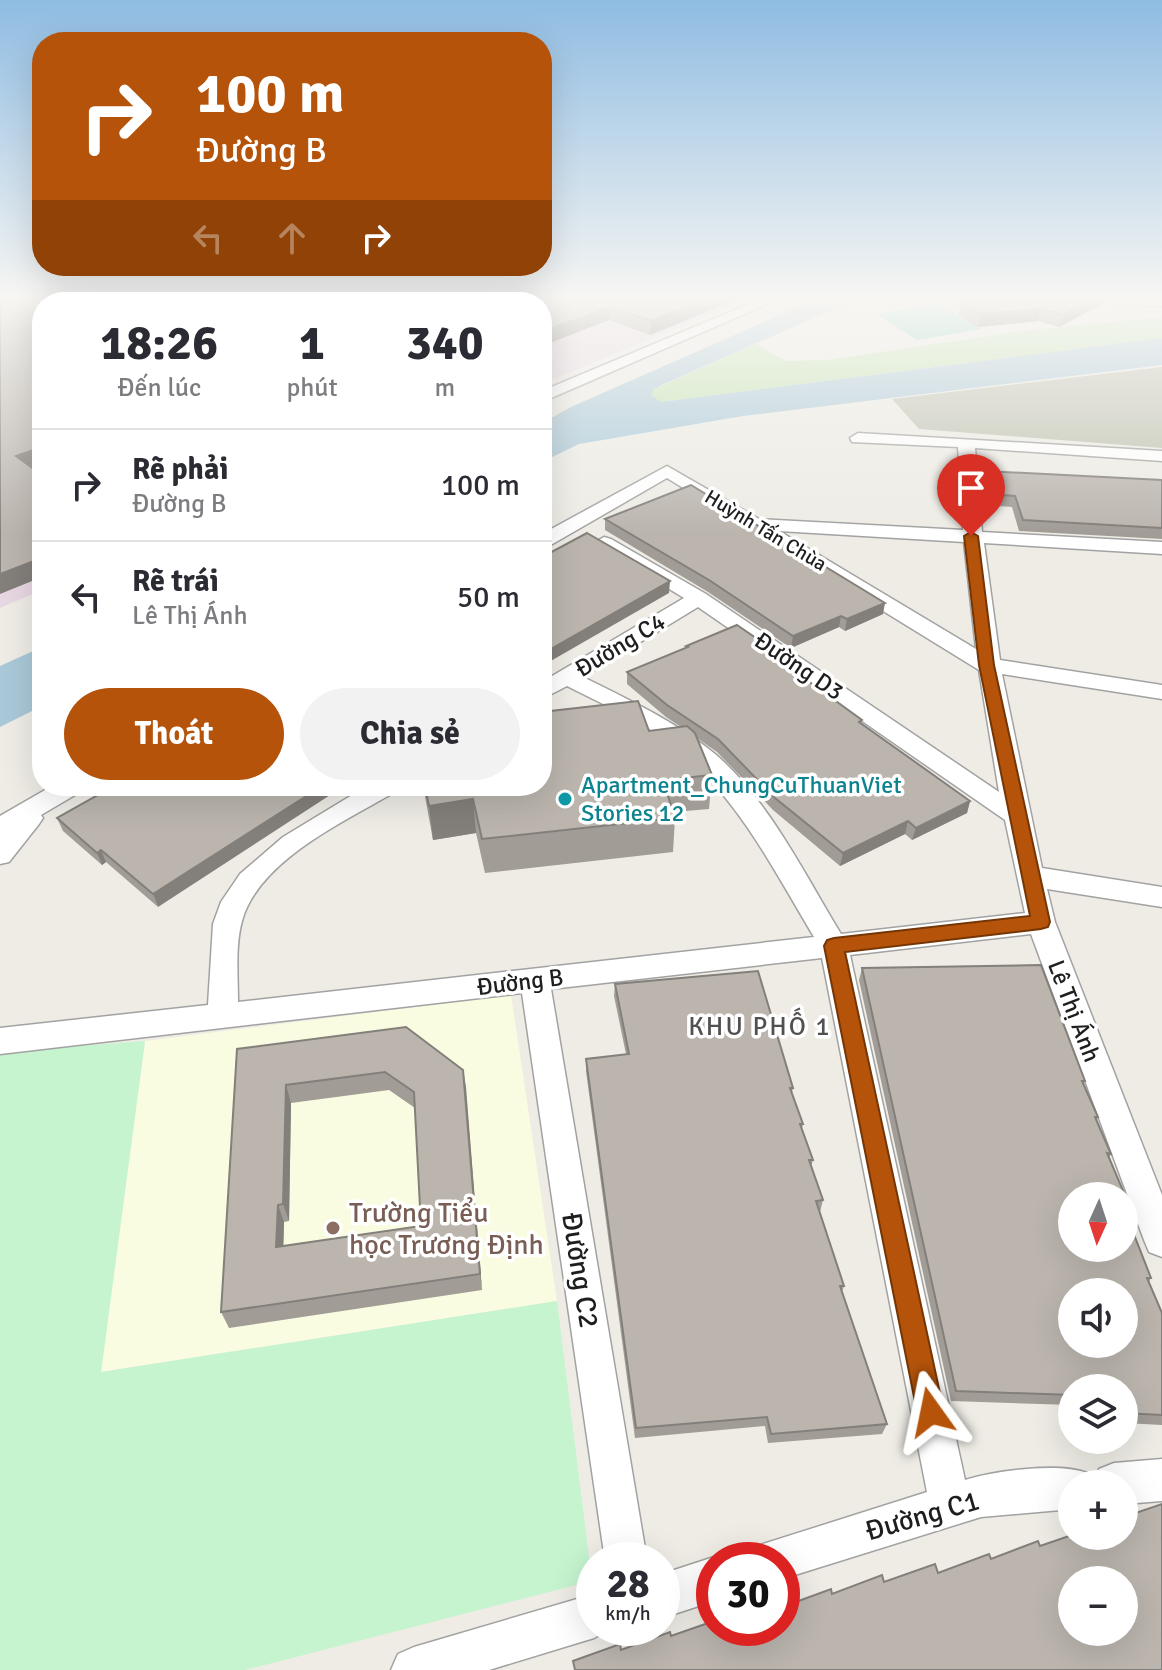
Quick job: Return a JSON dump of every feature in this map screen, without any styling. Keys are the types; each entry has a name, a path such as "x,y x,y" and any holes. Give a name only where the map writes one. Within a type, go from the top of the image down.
{"street":[{"path":"552,393 589,377"},
{"path":"858,438 1162,456"},
{"name":"Lê Thị Ánh","path":"966,442 971,536 987,665 1029,876 1041,922 1155,1203 1162,1240"},
{"name":"Huỳnh Tấn Chùa","path":"552,537 667,471 987,665"},
{"path":"756,523 1162,548"},
{"name":"Đường D3","path":"574,525 699,598 1017,816"},
{"name":"Đường C4","path":"552,686 699,598"},
{"path":"987,665 1162,692"},
{"path":"566,677 662,726 708,761 747,804 834,946 950,1505"},
{"path":"0,827 53,796"},
{"path":"0,855 56,796"},
{"path":"223,1016 227,921 243,889 277,852 369,796"},
{"path":"1029,876 1162,897"},
{"name":"Đường B","path":"0,1041 1041,922"},
{"name":"Đường C2","path":"535,980 623,1542"},
{"path":"1138,1482 1162,1480"},
{"name":"Đường C1","path":"800,1552 981,1496 1058,1489"},
{"path":"414,1670 576,1621"}],"shaded area":[{"path":"0,377 32,377 32,594 0,608"},
{"path":"1078,377 1162,377 1162,448 919,429 892,399"},
{"name":"Trường Tiểu học Trương Định","path":"511,995 557,1301 101,1372 145,1041"}],"green space":[{"path":"681,377 857,377 661,402 650,395 654,389"},
{"path":"145,1041 101,1372 557,1301 587,1542 576,1542 576,1585 245,1670 0,1670 0,1052"}],"water":[{"path":"639,377 680,377 654,389 651,395 661,402 857,377 1064,377 743,416 579,444 552,457 552,417"},
{"path":"32,652 32,711 0,727 0,666"}],"building":[{"path":"0,377 32,377 32,450 16,456 32,468 32,562 0,574"},
{"path":"984,471 1162,480 1162,528 1023,520 1015,496 988,494"},
{"path":"691,485 885,603 847,619 841,616 793,636 709,580 605,519"},
{"path":"587,533 670,581 552,648 552,552"},
{"path":"737,625 769,647 764,649 862,720 859,722 970,801 916,828 908,821 843,853 775,798 718,739 667,705 627,672"},
{"path":"638,701 649,731 687,726 695,733 712,775 663,780 675,818 482,839 473,799 429,806 427,796 552,796 552,711"},
{"path":"96,796 306,796 153,894 101,850 97,853 57,818"},
{"path":"1041,965 1119,1182 1058,1182 1058,1262 1138,1262 1138,1245 1151,1278 1147,1278 1162,1313 1162,1415 1138,1414 1138,1374 1058,1374 1058,1395 956,1391 862,968"},
{"path":"758,971 803,1124 800,1124 813,1160 809,1160 823,1200 816,1201 844,1286 840,1286 887,1424 771,1434 767,1417 636,1428 586,1059 629,1054 615,984"},
{"path":"406,1027 463,1070 480,1274 221,1312 237,1049","holes":["385,1072 414,1092 421,1226 276,1247 278,1205 283,1204 286,1085"]},
{"path":"1162,1504 1162,1670 575,1670 573,1661 614,1646 620,1646 621,1650 632,1646 680,1646 680,1633 696,1627 696,1646 800,1646 800,1600 831,1589 832,1594 882,1575 884,1582 935,1564 938,1573 989,1554 991,1559 1038,1541 1040,1546 1058,1540 1058,1550 1138,1550 1138,1512"}],"place":[{"name":"Apartment_ChungCuThuanViet Stories 12","path":"565,799"},
{"name":"Trường Tiểu học Trương Định","path":"333,1228"}],"district":[{"name":"KHU PHỐ 1","path":"760,1026"}],"route":[{"path":"931,1412 834,946 1041,922 987,665 971,536"}]}
